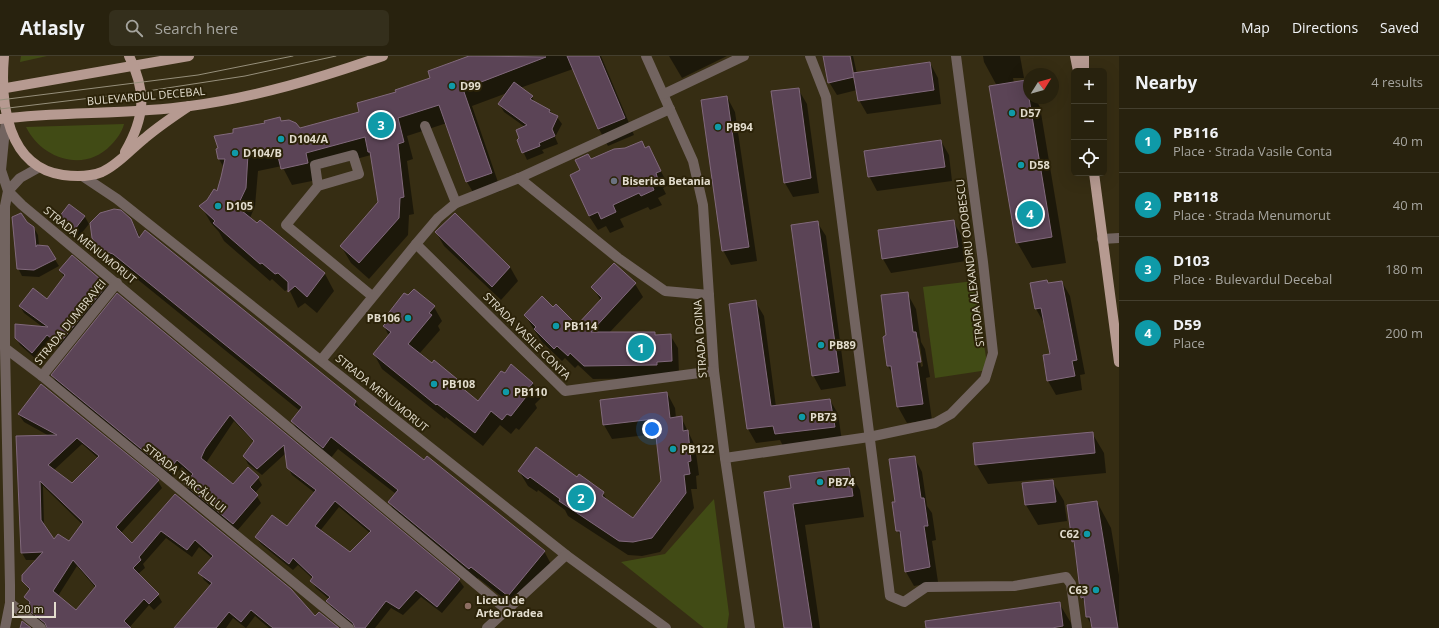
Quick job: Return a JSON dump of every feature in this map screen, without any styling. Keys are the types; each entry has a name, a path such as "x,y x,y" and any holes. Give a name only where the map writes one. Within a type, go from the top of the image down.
{"main road":[{"path":"4,56 2,89 3,119 17,147 26,158 38,168 59,175 84,177 102,172 121,159 146,137 189,106"},
{"path":"121,159 137,127 142,110 141,92 129,56"},
{"path":"2,89 190,56"},
{"name":"BULEVARDUL DECEBAL","path":"3,119 189,106 235,98 324,77 383,56"},
{"path":"1075,56 1077,68"},
{"path":"1084,56 1084,68"},
{"path":"1094,176 1119,362"}],"street":[{"name":"STRADA DOINA","path":"646,56 693,161 703,205 714,371 750,628"},
{"path":"664,94 744,56"},
{"path":"810,56 826,97 890,596 904,602 926,587 1014,586 1066,577 1071,584 1077,628"},
{"name":"STRADA ALEXANDRU ODOBESCU","path":"725,458 869,437 936,423 951,414 985,379 993,353 983,262 956,56"},
{"path":"322,359 372,296 438,218 456,203 519,178 670,109"},
{"path":"3,119 1,170 8,191 5,206 5,348 10,603 5,628"},
{"path":"425,126 456,203"},
{"path":"8,191 20,178 38,168"},
{"name":"STRADA MENUMORUT","path":"84,177 117,198 322,359 566,555 666,628"},
{"path":"519,178 618,258 664,291 709,295"},
{"path":"318,186 286,226 372,296"},
{"name":"STRADA MENUMORUT","path":"8,191 22,205 507,610"},
{"path":"1102,239 1119,238"},
{"name":"STRADA VASILE CONTA","path":"416,244 565,390 714,371"},
{"name":"STRADA DUMBRAVEI","path":"42,376 117,283"},
{"name":"STRADA TARCĂULUI","path":"5,348 42,376 349,628"},
{"path":"487,628 566,555"},
{"path":"10,603 41,628"}],"green space":[{"path":"21,56 47,56 20,62"},
{"path":"124,124 121,133 111,145 100,154 88,159 76,160 52,154 33,138 26,127"},
{"path":"974,281 988,370 935,378 923,287"},
{"path":"714,499 729,614 727,628 704,628 621,562 665,554"}],"building":[{"path":"469,56 546,57 463,89 492,173 466,182 439,105 398,118 404,142 398,144 404,197 400,198 399,218 359,263 340,246 378,202 370,152 368,152 365,137 306,153 308,163 281,169 276,148 248,154 246,188 237,207 257,223 260,220 325,273 307,297 295,286 288,292 288,282 278,273 275,274 262,263 260,264 213,223 215,221 199,206 207,200 214,189 217,191 225,159 218,159 216,149 218,148 214,136 233,133 233,129 265,123 264,121 280,117 281,121 289,120 296,123 300,128 359,112 357,103 396,92 395,90 430,78 428,71"},
{"path":"567,56 599,56 625,118 598,129"},
{"path":"823,56 850,56 854,77 828,83"},
{"path":"930,62 934,90 858,101 853,73"},
{"path":"1023,80 1023,104 1030,104 1052,237 1016,243 989,86"},
{"path":"514,82 533,96 530,99 550,110 549,112 558,116 552,129 555,136 539,143 540,146 522,153 517,140 519,138 516,130 527,125 498,104"},
{"path":"799,88 811,178 784,183 771,91"},
{"path":"727,96 749,247 722,251 701,100"},
{"path":"941,140 945,167 868,177 864,151"},
{"name":"Biserica Betania","path":"642,141 645,148 649,146 661,171 656,173 658,180 651,183 654,190 641,196 639,193 613,205 616,212 601,219 598,212 589,216 570,175 580,170 575,160 588,154 591,159 614,149 625,148"},
{"path":"69,204 85,216 72,233 56,221"},
{"path":"114,209 121,210 131,219 139,238 145,230 356,401 354,405 424,460 427,456 545,551 508,596 471,567 469,569 388,502 398,490 331,437 323,448 291,421 302,407 113,254 100,250 92,238 90,223 100,213"},
{"path":"21,213 27,222 34,227 36,247 37,245 48,246 56,259 34,270 17,269 12,217"},
{"path":"455,213 510,267 492,287 435,232"},
{"path":"954,220 958,247 882,259 878,230"},
{"path":"818,221 839,372 812,376 791,225"},
{"path":"72,255 107,285 59,344 47,335 32,353 15,338 15,324 48,327 19,306 33,288 47,299 65,275 59,270"},
{"path":"614,263 636,283 591,332 655,332 655,335 671,334 672,361 657,362 657,365 584,366 570,353 568,356 557,346 554,349 534,329 536,327 524,315 542,296 553,307 556,304 577,325 602,298 591,287"},
{"path":"1047,280 1048,283 1062,281 1077,360 1072,361 1075,376 1047,381 1043,355 1050,354 1041,308 1035,309 1030,283"},
{"path":"414,289 435,306 429,313 432,315 408,344 432,363 434,360 457,379 455,382 478,401 501,371 505,373 511,364 533,383 526,391 529,393 511,416 507,414 502,420 491,411 475,433 437,404 436,405 373,354 391,332 383,326 386,323 383,320 404,293 408,295"},
{"path":"908,292 913,332 916,332 921,362 917,362 923,404 897,407 891,366 887,366 883,337 886,335 881,295"},
{"path":"117,293 460,579 437,607 416,590 399,609 386,601 365,628 355,628 353,623 326,601 330,597 310,581 313,577 293,558 289,564 255,537 272,515 287,526 316,490 287,468 284,445 257,469 243,456 254,441 230,415 205,449 201,458 233,484 248,467 259,477 250,487 258,495 233,524 184,484 193,474 177,460 168,471 51,375","holes":["335,501 371,531 350,552 315,526"]},
{"path":"756,300 771,406 830,399 835,427 775,434 773,426 747,429 729,304"},
{"path":"41,384 159,480 116,527 132,543 175,494 291,589 315,616 319,612 339,628 273,628 251,610 241,622 229,612 216,628 174,628 212,583 198,573 213,556 195,540 187,550 161,531 139,557 141,560 133,568 159,594 149,604 144,599 124,621 131,628 47,628 45,623 27,609 30,602 24,597 30,589 22,581 22,575 43,552 21,553 16,436 57,435 18,414","holes":["77,438 99,456 72,483 48,465","40,481 83,522 69,541 58,534 54,539 41,520","73,560 96,586 76,610 53,591"]},
{"path":"667,392 670,418 682,416 683,431 688,430 691,461 688,462 690,474 684,475 686,493 652,538 633,542 619,541 559,501 560,499 530,477 528,479 518,471 536,447 577,477 579,474 604,492 602,496 633,518 661,481 654,419 603,425 600,400"},
{"path":"1093,432 1095,453 975,465 973,443"},
{"path":"915,456 921,498 924,498 928,526 924,526 930,567 905,572 900,531 896,531 892,502 895,502 889,459"},
{"path":"849,468 853,496 793,504 812,628 784,628 764,492 791,488 789,476"},
{"path":"1053,480 1056,502 1025,505 1022,483"},
{"path":"1097,501 1118,628 1092,628 1090,617 1086,617 1084,597 1081,598 1074,541 1072,542 1067,505"},
{"path":"1060,602 1063,626 1052,628 926,628 925,621"},
{"path":"22,621 31,628 20,628"}],"tram line":[{"path":"0,100 198,75 293,56"},
{"path":"0,109 141,92 245,76 336,56"}],"place":[{"name":"D99","path":"452,86"},
{"name":"D57","path":"1012,113"},
{"name":"D103","path":"381,125"},
{"name":"PB94","path":"718,127"},
{"name":"D104/A","path":"281,139"},
{"name":"D104/B","path":"235,153"},
{"name":"D58","path":"1021,165"},
{"name":"Biserica Betania","path":"614,181"},
{"name":"D105","path":"218,206"},
{"name":"D59","path":"1030,214"},
{"name":"PB106","path":"408,318"},
{"name":"PB114","path":"556,326"},
{"name":"PB89","path":"821,345"},
{"name":"PB116","path":"641,348"},
{"name":"PB108","path":"434,384"},
{"name":"PB110","path":"506,392"},
{"name":"PB73","path":"802,417"},
{"name":"PB122","path":"673,449"},
{"name":"PB74","path":"820,482"},
{"name":"PB118","path":"581,498"},
{"name":"C62","path":"1087,534"},
{"name":"C63","path":"1096,590"},
{"name":"Liceul de Arte Oradea","path":"468,606"}]}
